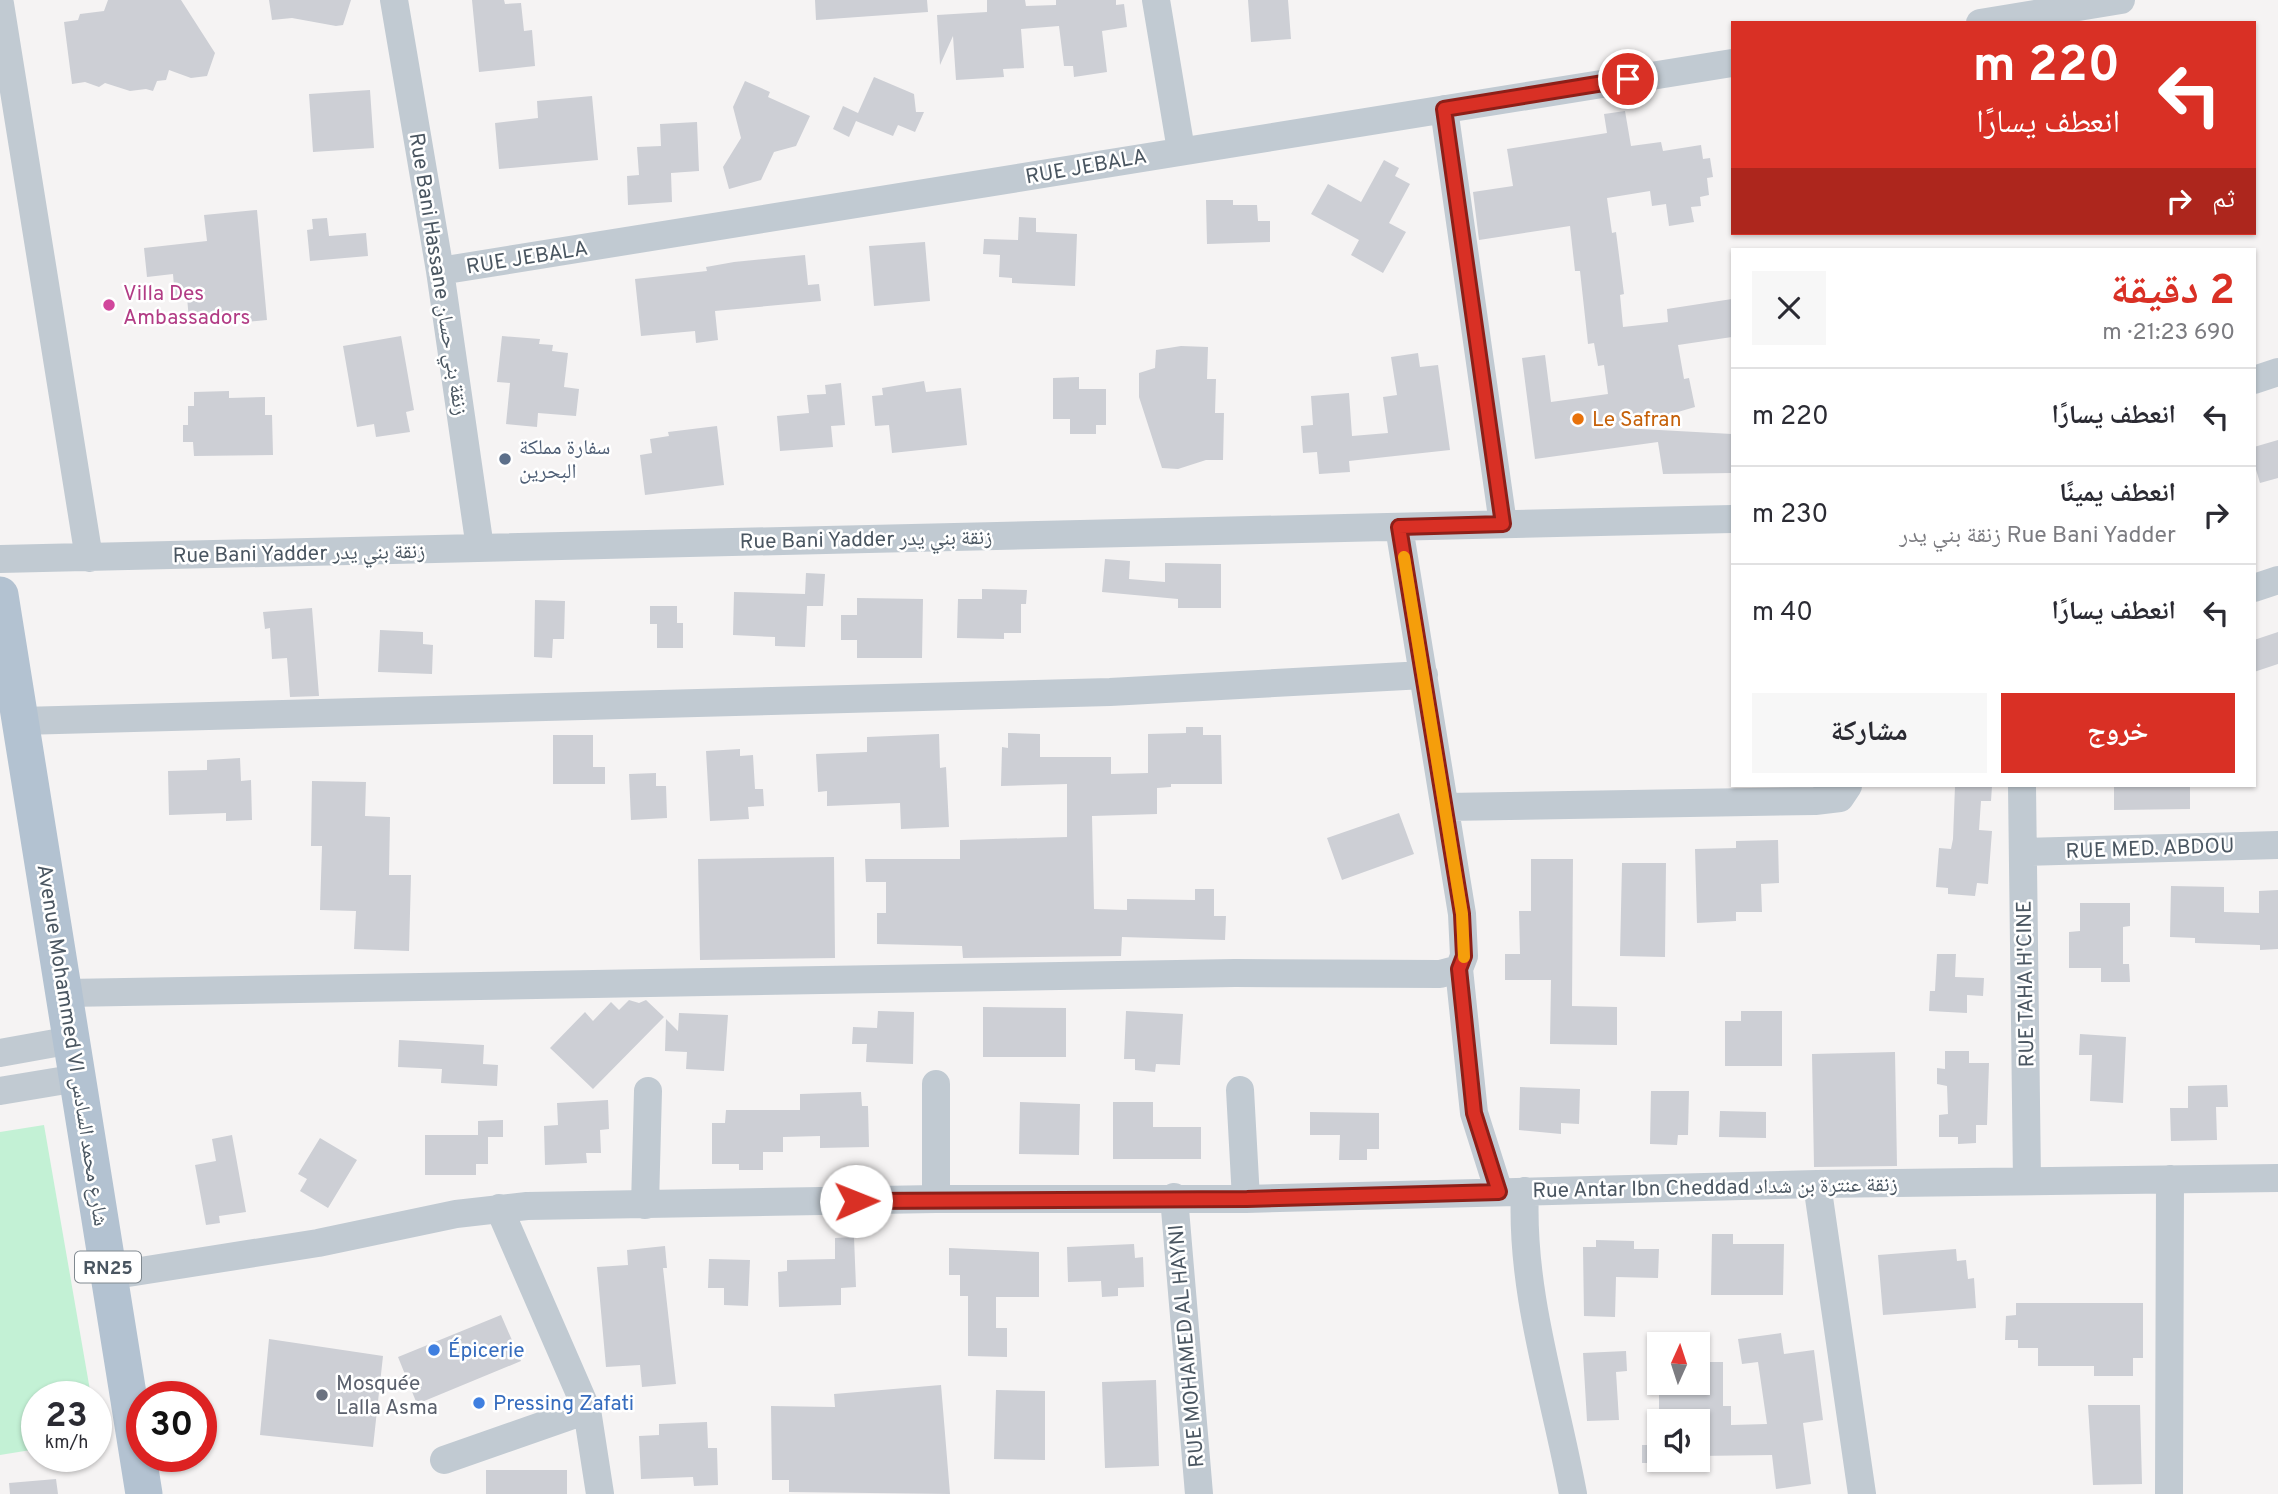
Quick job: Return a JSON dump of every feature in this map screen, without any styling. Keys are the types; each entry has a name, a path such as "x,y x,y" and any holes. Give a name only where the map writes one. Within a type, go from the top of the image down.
{"main road":[{"name":"Avenue Mohammed VI شارع محمد السادس","path":"0,595 66,993 144,1494"}],"street":[{"name":"Rue Bani Hassane زنقة بني حسان","path":"394,0 440,271 480,548"},
{"path":"1156,0 1181,149"},
{"path":"1990,21 2077,4 2121,0"},
{"path":"0,4 89,558"},
{"name":"RUE JEBALA","path":"440,271 819,211 1181,149 1731,62"},
{"path":"1444,109 1503,524"},
{"path":"2256,379 2278,372"},
{"name":"Rue Bani Yadder زنقة بني يدر","path":"0,559 1731,519"},
{"path":"1399,527 1463,933 1464,961 1459,969 1474,1113 1512,1191 1573,1494"},
{"path":"2256,587 2278,580"},
{"path":"20,721 1110,692 1424,675"},
{"path":"1445,807 1815,801 1840,798 1847,787"},
{"name":"RUE TAHA H'CINE","path":"2022,787 2027,1181"},
{"name":"RUE MED. ABDOU","path":"2023,852 2278,845"},
{"path":"66,993 1236,973 1440,974 1459,969"},
{"path":"0,1053 72,1040"},
{"path":"0,1091 78,1078"},
{"path":"936,1084 936,1199"},
{"path":"1240,1090 1247,1199"},
{"path":"645,1205 648,1091"},
{"name":"Rue Antar Ibn Cheddad زنقة عنترة بن شداد","path":"109,1276 318,1243 499,1208 936,1199 1247,1199 1817,1184 2278,1178"},
{"path":"2169,1494 2170,1179"},
{"path":"1817,1184 1862,1494"},
{"name":"RUE MOHAMED AL HAYNI","path":"1174,1197 1199,1494"},
{"path":"499,1208 587,1410 600,1494"},
{"path":"444,1460 587,1410"}],"green space":[{"path":"44,1125 88,1381 21,1381 21,1452 0,1455 0,1132"}],"building":[{"path":"108,0 181,0 215,53 207,76 191,78 169,70 166,80 157,81 153,91 130,91 105,83 99,87 85,82 72,84 64,22 78,20 80,14 104,11"},
{"path":"269,0 351,0 343,25 336,26 292,18 272,20"},
{"path":"472,0 521,3 524,31 532,30 535,66 479,72"},
{"path":"815,0 927,0 928,12 816,20"},
{"path":"987,0 1025,0 1026,6 1056,5 1056,0 1116,0 1116,5 1124,4 1127,27 1102,31 1107,72 1074,77 1073,66 1064,66 1059,26 1021,29 1024,68 1003,69 1004,77 956,80 953,36 940,65 937,15 987,12"},
{"path":"1248,0 1288,0 1291,39 1251,42"},
{"path":"874,77 914,94 916,112 924,112 915,132 898,125 893,136 856,121 849,137 833,129 843,106 858,113"},
{"path":"745,81 770,92 768,97 810,116 796,146 774,152 761,180 729,189 723,167 741,138 733,107"},
{"path":"370,90 374,148 313,152 309,94"},
{"path":"592,96 598,160 499,169 495,123 538,118 537,101"},
{"path":"1625,111 1631,146 1661,142 1663,151 1701,145 1703,159 1710,158 1713,177 1707,178 1709,195 1700,197 1701,206 1691,207 1694,222 1669,226 1666,204 1652,206 1650,191 1607,198 1612,233 1616,232 1624,294 1620,295 1623,327 1668,322 1667,309 1731,299 1731,337 1678,345 1684,379 1689,378 1695,407 1623,428 1731,434 1731,473 1663,474 1658,442 1535,459 1522,358 1545,355 1551,402 1608,394 1604,365 1598,366 1594,343 1588,344 1580,271 1575,271 1570,226 1479,240 1473,192 1513,186 1507,149 1607,133 1604,114"},
{"path":"697,122 699,171 671,173 672,202 628,205 627,176 639,175 637,147 661,146 660,124"},
{"path":"1384,160 1399,168 1395,176 1410,184 1389,223 1406,232 1383,273 1351,255 1359,240 1311,214 1328,184 1361,202"},
{"path":"1206,200 1233,200 1233,205 1257,205 1258,221 1270,221 1270,242 1207,244"},
{"path":"257,210 267,320 247,322 247,314 189,320 187,297 175,299 173,274 147,277 144,248 207,241 204,215"},
{"path":"1019,217 1036,218 1036,232 1077,234 1075,286 1012,283 1012,278 999,277 1000,255 983,254 984,239 1018,240"},
{"path":"327,218 329,236 366,233 368,256 310,261 307,230 313,229 312,219"},
{"path":"925,242 930,301 874,306 869,246"},
{"path":"805,255 808,285 819,284 821,301 715,311 718,340 696,343 695,331 641,336 635,279 707,271 706,267 734,262"},
{"path":"401,336 414,410 406,412 410,432 376,437 374,424 357,427 343,346"},
{"path":"502,336 540,339 539,344 553,345 552,351 568,353 564,387 579,389 576,416 538,413 537,427 506,424 510,383 497,382"},
{"path":"1181,346 1208,347 1207,379 1216,379 1215,413 1224,413 1223,460 1206,460 1178,469 1162,468 1139,397 1139,373 1155,368 1156,350"},
{"path":"1418,353 1420,367 1438,365 1450,450 1349,461 1350,472 1319,474 1317,452 1303,453 1301,426 1313,425 1311,396 1349,393 1352,436 1388,433 1383,397 1397,395 1391,357"},
{"path":"1079,377 1079,389 1106,389 1106,425 1096,425 1096,434 1070,434 1070,419 1053,419 1053,378"},
{"path":"924,381 926,392 961,388 967,445 892,453 889,425 875,426 872,396 883,395 882,388"},
{"path":"841,383 845,425 831,426 833,447 780,451 777,416 809,413 807,395 826,394 825,385"},
{"path":"229,391 229,398 265,397 265,415 272,415 273,455 194,456 193,442 183,442 183,425 188,425 188,406 194,406 194,392"},
{"path":"717,426 724,485 645,495 640,455 652,453 650,439 669,436 668,432"},
{"path":"2278,440 2278,478 2260,483 2256,470 2256,446"},
{"path":"1105,559 1130,561 1129,579 1165,582 1165,563 1221,564 1221,608 1178,608 1178,599 1102,592"},
{"path":"806,573 825,574 823,606 807,606 805,647 775,646 775,637 733,635 734,592 805,594"},
{"path":"982,589 1027,590 1026,604 1021,604 1021,633 1004,633 1004,639 957,638 958,599 982,599"},
{"path":"857,598 923,599 922,658 857,658 857,640 841,640 841,615 857,615"},
{"path":"535,600 565,601 564,639 553,639 552,658 534,657"},
{"path":"650,606 677,606 677,623 683,623 683,648 657,648 657,624 650,624"},
{"path":"312,608 319,696 290,697 287,658 272,659 270,628 265,629 263,612"},
{"path":"380,630 423,632 423,644 433,645 432,674 378,672"},
{"path":"2278,632 2278,664 2256,671 2256,639"},
{"path":"1186,727 1203,727 1203,735 1221,735 1222,784 1171,784 1171,787 1157,788 1157,814 1092,816 1094,909 1127,910 1127,899 1195,900 1195,889 1214,889 1214,916 1226,916 1225,940 1122,937 1121,956 963,958 962,946 877,944 877,913 886,913 886,882 866,882 865,859 960,859 960,840 1067,837 1067,784 1001,786 1002,747 1008,748 1008,733 1040,734 1040,757 1111,757 1111,774 1148,773 1148,734 1186,733"},
{"path":"939,734 940,768 946,767 949,827 901,829 900,803 827,806 827,791 818,792 816,754 867,752 867,737"},
{"path":"553,735 593,735 593,767 605,767 605,784 553,784"},
{"path":"740,749 740,756 753,755 755,789 763,789 764,806 748,807 749,819 710,821 706,751"},
{"path":"240,758 241,781 251,780 252,820 226,821 226,813 169,815 168,771 207,770 207,760"},
{"path":"656,773 656,786 666,786 667,818 631,820 629,774"},
{"path":"312,781 366,782 365,816 390,817 389,875 411,875 409,951 354,949 356,911 320,910 322,846 311,846"},
{"path":"1955,787 1992,787 1991,801 1981,801 1979,830 1992,831 1988,884 1977,883 1975,896 1948,894 1948,888 1936,887 1939,848 1951,849"},
{"path":"2114,787 2190,787 2190,809 2114,810"},
{"path":"1399,813 1414,854 1342,880 1327,838"},
{"path":"1778,840 1779,883 1761,884 1762,912 1736,912 1736,921 1697,923 1695,849 1736,848 1736,841"},
{"path":"834,857 835,958 700,960 698,859"},
{"path":"1531,859 1573,859 1572,1006 1617,1007 1617,1045 1550,1044 1551,980 1505,980 1505,954 1520,954 1519,911 1531,911"},
{"path":"1622,863 1666,863 1665,957 1620,956"},
{"path":"2171,886 2224,887 2224,912 2259,913 2259,891 2278,890 2278,949 2260,950 2260,945 2195,943 2195,938 2170,937"},
{"path":"2080,903 2130,903 2130,926 2123,927 2123,964 2129,964 2130,982 2101,982 2101,968 2069,968 2069,932 2080,931"},
{"path":"1937,954 1956,954 1955,977 1984,978 1983,996 1967,995 1967,1013 1929,1011 1930,991 1935,991"},
{"path":"629,1000 639,1003 646,1000 664,1017 593,1089 550,1048 585,1012 593,1021 611,1002 619,1010"},
{"path":"983,1007 1066,1008 1066,1057 983,1057"},
{"path":"878,1011 914,1012 913,1064 866,1062 867,1044 852,1044 853,1027 877,1028"},
{"path":"1126,1011 1183,1014 1180,1065 1156,1064 1155,1072 1135,1070 1135,1059 1124,1059"},
{"path":"1741,1011 1782,1011 1782,1066 1725,1066 1725,1021 1741,1021"},
{"path":"679,1013 728,1015 724,1071 686,1069 687,1052 665,1051 666,1019 678,1031"},
{"path":"2080,1034 2126,1037 2123,1103 2090,1101 2092,1055 2079,1055"},
{"path":"399,1040 484,1045 483,1064 498,1065 497,1086 441,1083 442,1069 398,1067"},
{"path":"1945,1051 1969,1051 1969,1063 1989,1063 1987,1125 1976,1125 1976,1143 1958,1144 1958,1137 1939,1137 1939,1115 1948,1114 1947,1086 1937,1084 1937,1068 1945,1069"},
{"path":"1895,1052 1897,1166 1814,1167 1812,1054"},
{"path":"2227,1085 2228,1107 2216,1107 2217,1140 2171,1141 2170,1108 2188,1108 2188,1086"},
{"path":"1520,1087 1580,1089 1579,1124 1561,1123 1561,1134 1519,1130"},
{"path":"1651,1091 1689,1091 1688,1135 1678,1135 1677,1145 1650,1144"},
{"path":"861,1092 862,1106 868,1106 869,1147 820,1148 820,1136 783,1137 783,1152 763,1152 763,1170 739,1170 739,1164 712,1164 712,1123 725,1123 726,1110 800,1110 800,1094"},
{"path":"608,1100 609,1129 600,1130 601,1153 586,1153 587,1163 545,1165 544,1126 558,1125 557,1103"},
{"path":"1020,1102 1080,1104 1079,1155 1019,1154"},
{"path":"1113,1102 1153,1102 1153,1127 1201,1127 1201,1159 1113,1159"},
{"path":"1720,1111 1766,1112 1766,1138 1719,1137"},
{"path":"1310,1112 1379,1113 1379,1149 1367,1149 1367,1160 1339,1160 1340,1135 1310,1135"},
{"path":"503,1120 503,1137 488,1137 488,1164 476,1164 476,1175 425,1175 425,1135 478,1135 478,1121"},
{"path":"232,1135 246,1212 219,1216 220,1223 206,1225 195,1165 216,1161 212,1139"},
{"path":"320,1138 357,1160 328,1208 300,1191 307,1179 298,1174"},
{"path":"1712,1234 1733,1234 1733,1244 1784,1244 1783,1295 1711,1295"},
{"path":"854,1237 856,1287 841,1288 841,1305 779,1307 778,1272 787,1271 787,1260 835,1259 835,1238"},
{"path":"1596,1240 1634,1241 1634,1249 1659,1249 1658,1278 1616,1277 1615,1317 1584,1316 1583,1247 1596,1247"},
{"path":"1134,1244 1135,1258 1143,1257 1144,1287 1118,1288 1118,1296 1102,1297 1101,1281 1068,1282 1067,1247"},
{"path":"665,1246 667,1268 663,1268 676,1384 642,1387 640,1365 606,1367 597,1267 628,1265 627,1250"},
{"path":"949,1248 1039,1252 1039,1297 996,1297 996,1328 1007,1328 1007,1357 968,1356 968,1296 960,1296 960,1275 949,1275"},
{"path":"1956,1249 1957,1261 1966,1260 1968,1279 1974,1278 1976,1308 1883,1315 1878,1255"},
{"path":"709,1259 750,1260 748,1306 724,1305 724,1288 708,1288"},
{"path":"2016,1303 2143,1303 2143,1358 2133,1358 2133,1376 2094,1376 2094,1366 2038,1366 2038,1348 2018,1348 2018,1340 2005,1340 2006,1316 2016,1315"},
{"path":"501,1315 521,1361 417,1404 398,1357"},
{"path":"1781,1333 1784,1354 1814,1350 1823,1420 1803,1423 1811,1484 1776,1489 1772,1455 1710,1456 1710,1409 1659,1409 1659,1395 1710,1395 1710,1362 1723,1362 1723,1406 1731,1406 1731,1425 1767,1424 1758,1362 1742,1364 1738,1339"},
{"name":"Mosquée Lalla Asma","path":"269,1339 383,1356 373,1447 260,1435"},
{"path":"1626,1351 1627,1371 1616,1372 1619,1420 1587,1421 1583,1353"},
{"path":"1156,1380 1159,1466 1105,1468 1102,1382"},
{"path":"941,1385 950,1494 789,1492 789,1480 772,1480 771,1406 835,1407 834,1394"},
{"path":"996,1390 1045,1391 1045,1460 994,1459"},
{"path":"2088,1405 2140,1405 2142,1484 2093,1485"},
{"path":"707,1422 708,1448 717,1448 718,1485 694,1486 693,1477 641,1479 639,1436 659,1435 659,1424"},
{"path":"1642,1445 1647,1445 1647,1463 1642,1463"},
{"path":"486,1470 567,1470 567,1494 486,1494"},
{"path":"56,1479 58,1494 10,1494 9,1483"}],"slow traffic":[{"path":"1404,557 1462,914 1464,957"}],"place":[{"name":"Villa Des Ambassadors","path":"109,305"},
{"name":"Le Safran","path":"1578,419"},
{"name":"سفارة مملكة البحرين","path":"505,459"},
{"name":"Épicerie","path":"434,1350"},
{"name":"Mosquée Lalla Asma","path":"322,1395"},
{"name":"Pressing Zafati","path":"479,1403"}],"route":[{"path":"856,1201 1174,1197 1247,1199 1499,1192 1482,1145 1469,1083 1459,969 1464,961 1462,914 1399,527 1503,524 1444,109 1628,79"}]}
